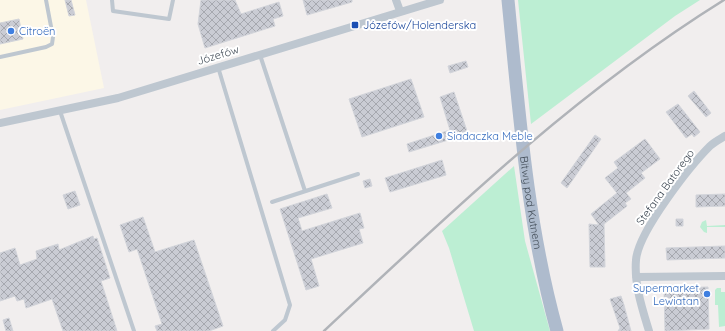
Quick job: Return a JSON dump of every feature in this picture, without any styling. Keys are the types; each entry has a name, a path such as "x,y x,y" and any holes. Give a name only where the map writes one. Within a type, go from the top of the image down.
{"main road":[{"name":"Bitwy pod Kutnem","path":"508,0 528,193 534,234 557,331"}],"street":[{"path":"396,0 400,11"},
{"name":"Józefów","path":"0,123 118,98 440,0"},
{"name":"Stefana Batorego","path":"649,331 640,300 636,277 636,258 640,245 656,216 695,162 712,144 725,136"},
{"path":"636,277 725,276"}],"lane":[{"path":"0,57 46,47 52,44 53,37 46,0"},
{"path":"112,0 113,11 170,18 173,0"},
{"path":"260,54 305,191"},
{"path":"218,67 290,305 285,320 273,331"},
{"path":"60,111 134,331"},
{"path":"272,202 358,174"}],"shaded area":[{"path":"0,0 86,0 104,88 0,110"}],"green space":[{"path":"518,0 700,0 675,16 531,124"},
{"path":"514,166 525,241 550,331 474,331 449,248 442,231"},
{"path":"706,220 707,226 725,225 725,227 707,227 707,233 704,232 700,227 702,222"},
{"path":"717,288 721,288 721,292 725,292 725,326 719,327 718,305 715,305 715,290"}],"building":[{"path":"65,0 71,0 75,15 69,16"},
{"path":"201,0 235,0 241,14 279,2 283,16 273,19 275,26 205,48 198,24"},
{"path":"303,0 352,0 352,2 307,15"},
{"name":"Citroën","path":"19,19 23,39 0,44 0,23"},
{"path":"466,61 468,67 450,73 448,66"},
{"path":"411,79 424,117 362,137 349,99"},
{"path":"694,91 711,113 706,117 688,96"},
{"path":"454,92 468,134 409,152 407,144 450,130 440,97"},
{"path":"678,104 700,132 694,137 692,134 686,138 666,112"},
{"path":"595,135 601,139 567,188 561,183"},
{"path":"645,139 660,159 641,173 645,178 626,193 631,199 625,203 627,206 604,224 605,267 590,267 589,224 599,225 591,214 617,193 605,178 618,168 614,162"},
{"path":"442,160 446,175 390,192 385,178"},
{"path":"370,179 372,186 365,188 363,181"},
{"path":"75,191 80,205 68,209 63,195"},
{"path":"327,194 332,208 298,218 302,231 360,213 364,228 359,229 363,243 311,259 319,286 306,290 280,209"},
{"path":"725,194 725,206 696,207 696,195"},
{"path":"143,217 155,252 194,240 223,326 209,331 157,331 155,326 162,324 137,249 129,252 120,225"},
{"path":"676,219 683,219 683,226 676,226"},
{"path":"93,236 94,239 97,238 110,278 101,281 117,331 63,331 52,299 26,308 24,299 17,301 15,296 0,301 0,253 15,248 20,265 37,259 36,251 58,244 59,250"},
{"path":"725,246 725,258 667,260 666,248"},
{"path":"708,287 709,329 665,331 664,288"},
{"path":"621,296 631,331 618,331 620,328 610,299"},
{"path":"9,318 13,331 6,331 3,320"}],"railway":[{"path":"324,331 419,242 516,155 617,74 724,0"}],"place":[{"name":"Józefów/Holenderska","path":"355,25"},
{"name":"Citroën","path":"11,31"},
{"name":"Siadaczka Meble","path":"439,136"},
{"name":"Supermarket Lewiatan","path":"707,294"}]}
